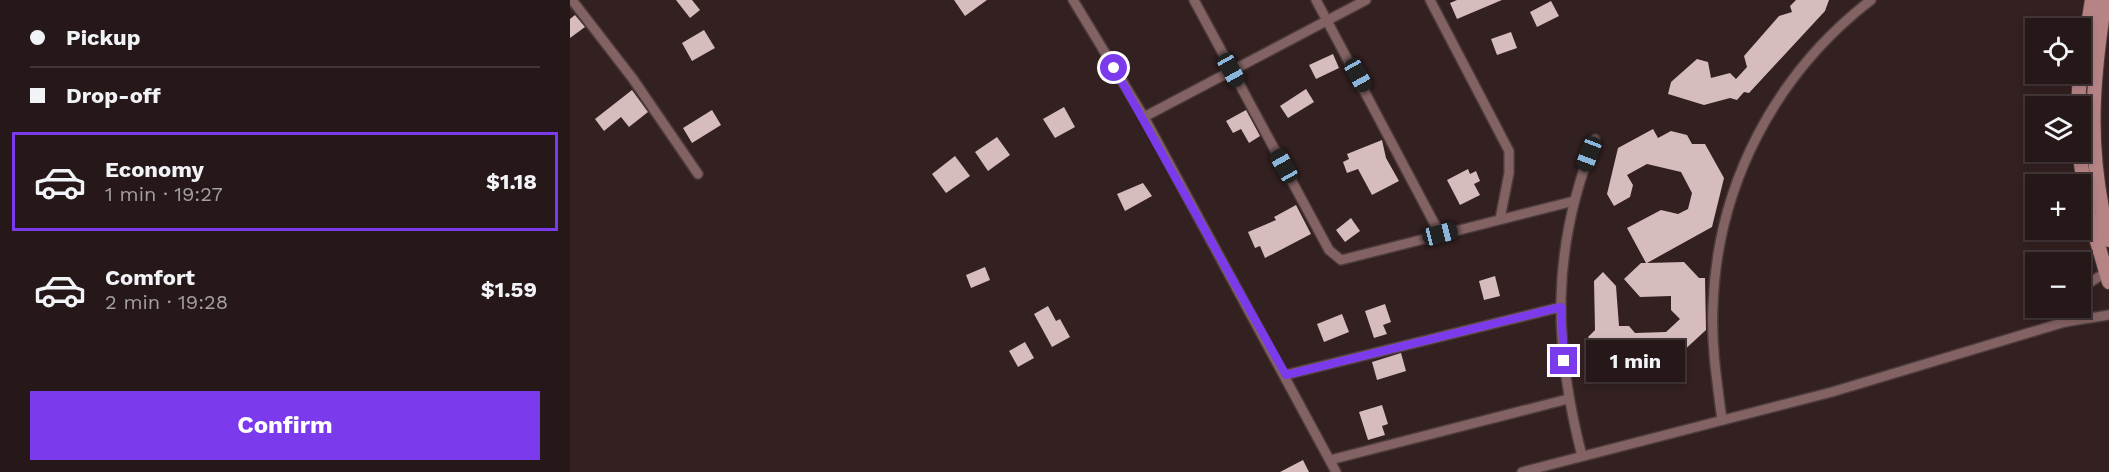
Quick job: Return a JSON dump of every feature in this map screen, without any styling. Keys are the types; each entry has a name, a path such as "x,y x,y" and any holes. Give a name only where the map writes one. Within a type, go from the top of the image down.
{"main road":[{"path":"2089,18 2092,0"},
{"path":"2105,0 2094,64 2091,123 2097,182 2109,240"},
{"path":"2081,162 2089,214 2108,275"}],"street":[{"path":"572,0 633,79 698,174"},
{"path":"1073,0 1144,117 1192,210 1286,375 1336,472"},
{"path":"1194,0 1329,250 1336,258 1346,260 1358,258 1440,234 1574,201"},
{"path":"1317,0 1440,234"},
{"path":"1144,117 1366,0"},
{"path":"1430,0 1509,151 1509,173 1500,219"},
{"path":"1722,420 1714,355 1713,306 1719,244 1725,214 1739,174 1753,141 1796,77 1838,29 1871,0"},
{"path":"1582,456 1568,399 1561,307 1564,254 1574,201 1595,140"},
{"path":"2091,282 2108,275"},
{"path":"1286,375 1561,307"},
{"path":"1522,472 1832,392 2065,322 2109,315"},
{"path":"2065,322 2068,318"},
{"path":"1330,460 1568,399"},
{"path":"1562,462 1566,472"}],"building":[{"path":"676,0 692,0 700,10 690,18"},
{"path":"954,0 987,0 965,16"},
{"path":"1457,0 1502,0 1457,19 1450,3"},
{"path":"1796,0 1829,0 1825,11 1749,93 1744,92 1737,100 1730,98 1704,105 1668,94 1671,82 1697,59 1708,62 1711,78 1730,73 1736,79 1747,67 1744,56 1779,16 1792,12 1790,6"},
{"path":"1551,1 1559,16 1537,27 1530,12"},
{"path":"575,15 585,27 570,38 570,19"},
{"path":"704,30 715,48 692,61 682,43"},
{"path":"1511,32 1517,48 1497,55 1491,39"},
{"path":"1333,54 1339,68 1316,79 1309,65"},
{"path":"1306,89 1314,102 1288,118 1280,106"},
{"path":"632,90 648,112 629,127 621,117 604,131 595,119"},
{"path":"1064,107 1075,127 1055,138 1043,119"},
{"path":"712,110 721,125 692,143 683,128"},
{"path":"1246,110 1260,136 1249,143 1241,129 1233,133 1226,121"},
{"path":"1653,129 1658,138 1671,131 1687,135 1692,144 1705,144 1724,178 1712,227 1647,263 1684,262 1699,278 1705,278 1706,330 1656,376 1653,374 1610,375 1609,361 1588,337 1595,330 1594,281 1603,272 1616,286 1619,326 1629,326 1635,333 1666,332 1680,319 1671,310 1671,296 1640,297 1624,279 1641,263 1646,263 1627,228 1661,210 1678,214 1688,209 1692,193 1681,172 1647,164 1627,175 1633,185 1630,197 1614,206 1607,194 1618,148"},
{"path":"997,137 1010,155 988,171 975,152"},
{"path":"1382,140 1386,158 1399,181 1372,195 1358,169 1347,173 1343,162 1349,159 1347,154"},
{"path":"955,156 970,176 946,193 932,174"},
{"path":"1468,169 1470,174 1476,171 1480,181 1474,184 1480,195 1460,205 1447,180"},
{"path":"1143,183 1152,196 1125,211 1117,194"},
{"path":"1296,205 1311,234 1265,258 1260,246 1255,248 1248,232 1276,220 1274,217"},
{"path":"1351,218 1360,231 1345,242 1336,230"},
{"path":"985,267 990,280 971,288 966,275"},
{"path":"1495,276 1500,296 1484,300 1479,281"},
{"path":"1385,304 1391,322 1383,325 1387,334 1374,338 1365,311"},
{"path":"1048,306 1056,321 1060,319 1070,337 1052,347 1034,314"},
{"path":"1342,314 1349,332 1324,342 1317,324"},
{"path":"1025,342 1034,358 1018,367 1009,351"},
{"path":"1401,353 1406,371 1377,380 1372,362"},
{"path":"1382,405 1388,424 1382,426 1385,435 1368,440 1359,412"},
{"path":"1303,460 1309,472 1280,472"}],"route":[{"path":"1114,68 1144,117 1192,210 1286,375 1561,307 1564,361"}]}
